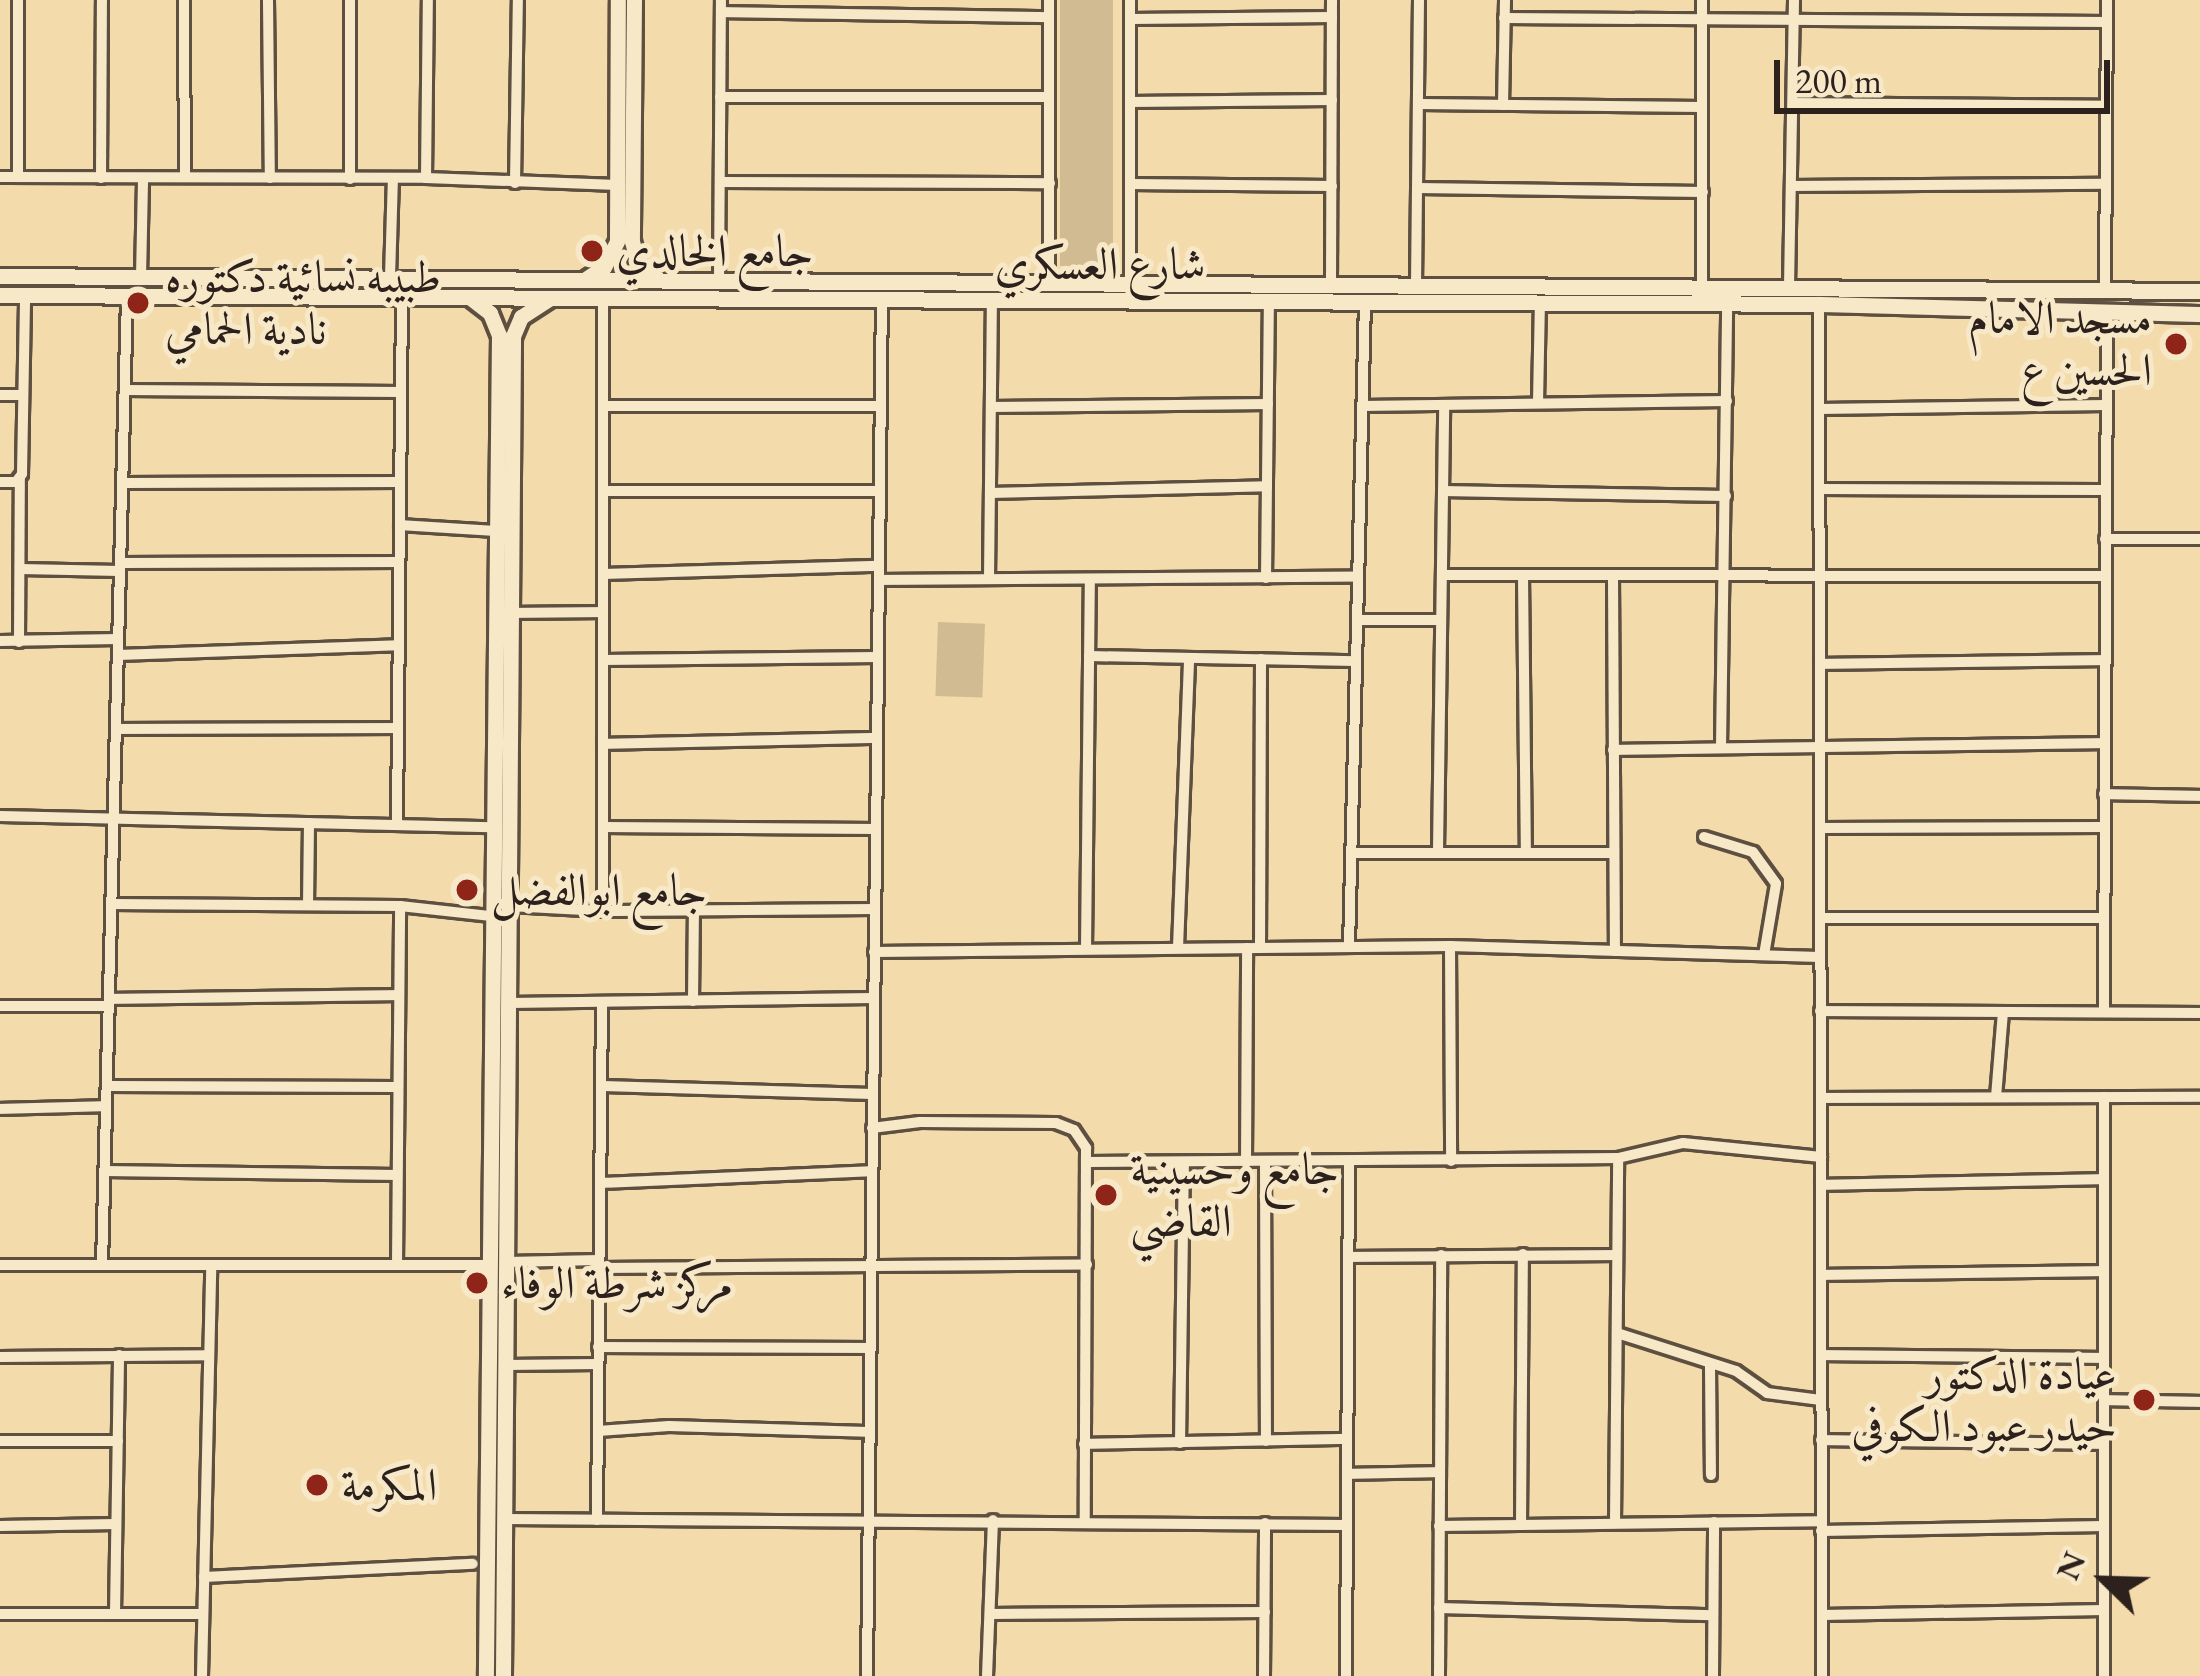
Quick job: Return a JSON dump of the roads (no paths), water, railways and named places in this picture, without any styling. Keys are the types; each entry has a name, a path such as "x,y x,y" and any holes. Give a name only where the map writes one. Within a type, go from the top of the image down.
{"main road":[{"path":"618,0 618,185 625,241 639,270 662,280"},
{"path":"578,281 604,267 625,241 634,0"},
{"name":"شارع العسكري","path":"0,276 1416,285 1485,294"},
{"path":"241,296 250,289 245,278"},
{"path":"281,296 276,284 284,278"},
{"path":"787,299 794,292 789,281"},
{"path":"823,299 818,287 825,281"},
{"name":"شارع العسكري","path":"0,295 1365,302 1702,286 2200,291"},
{"name":"شارع العسكري","path":"1515,294 1540,302 2200,314"},
{"path":"469,298 490,313 499,335 489,1135 506,1365 505,1519 486,1676"},
{"path":"503,1676 496,1574 499,1263 508,1135 513,336 521,317 550,298"},
{"path":"489,1094 496,1100 508,1097"},
{"path":"489,1135 496,1128 508,1135"}],"street":[{"path":"18,0 18,177"},
{"path":"101,178 102,0"},
{"path":"184,0 185,176"},
{"path":"268,0 270,178"},
{"path":"350,0 350,179"},
{"path":"425,178 428,0"},
{"path":"515,183 518,0"},
{"path":"1049,0 1049,282"},
{"path":"1130,0 1130,283"},
{"path":"1331,284 1332,0"},
{"path":"1416,285 1419,0"},
{"path":"1503,105 1505,0"},
{"path":"1702,0 1702,286"},
{"path":"1789,287 1794,0"},
{"path":"2105,289 2107,0"},
{"path":"719,280 721,6 1049,17"},
{"path":"1130,20 1332,17"},
{"path":"1504,18 2107,22"},
{"path":"721,97 1049,97"},
{"path":"1130,102 1332,100"},
{"path":"1792,103 2106,106"},
{"path":"1419,104 1702,107"},
{"path":"0,177 425,178 618,185"},
{"path":"141,277 143,178"},
{"path":"390,277 393,178"},
{"path":"720,182 1050,183"},
{"path":"1130,184 1332,186"},
{"path":"1791,186 2106,184"},
{"path":"1418,188 1703,192"},
{"path":"20,642 25,295"},
{"path":"102,1264 128,296"},
{"path":"397,824 402,297"},
{"path":"603,298 603,911"},
{"path":"867,1676 882,299"},
{"path":"989,579 992,300"},
{"path":"1266,578 1269,301"},
{"path":"1349,947 1365,302"},
{"path":"1538,404 1540,302"},
{"path":"1720,747 1727,304"},
{"path":"1819,304 1822,1676"},
{"path":"2104,1012 2107,311"},
{"path":"125,390 401,392"},
{"path":"0,395 22,394"},
{"path":"1362,406 1727,401"},
{"path":"991,407 1268,404"},
{"path":"1438,851 1444,405"},
{"path":"1819,409 2106,405"},
{"path":"603,406 881,406"},
{"path":"0,482 20,478"},
{"path":"123,483 400,482"},
{"path":"990,493 1267,486"},
{"path":"1819,489 2105,490"},
{"path":"603,491 880,491"},
{"path":"1443,491 1726,496"},
{"path":"400,525 495,531"},
{"path":"2105,539 2200,539"},
{"path":"20,569 399,562"},
{"path":"603,574 879,566"},
{"path":"1442,575 2105,576"},
{"path":"1523,576 1526,850"},
{"path":"879,580 1358,577"},
{"path":"1613,577 1616,951"},
{"path":"1086,949 1090,578"},
{"path":"510,613 603,612"},
{"path":"1357,620 1441,620"},
{"path":"0,641 118,639"},
{"path":"118,656 398,645"},
{"path":"1089,656 1356,661"},
{"path":"603,660 878,657"},
{"path":"1178,948 1190,658"},
{"path":"1246,1163 1261,659"},
{"path":"1820,664 2105,660"},
{"path":"116,729 398,728"},
{"path":"603,743 877,738"},
{"path":"1612,750 2104,743"},
{"path":"2104,794 2200,796"},
{"path":"0,816 114,823 492,827"},
{"path":"308,905 309,823"},
{"path":"603,826 876,829"},
{"path":"1820,829 2104,827"},
{"path":"1704,837 1753,852 1776,884 1763,955"},
{"path":"1351,853 1612,853"},
{"path":"112,904 400,905 491,916"},
{"path":"397,1264 400,905"},
{"path":"509,906 603,911 874,910"},
{"path":"693,1001 694,910"},
{"path":"1820,918 2104,918"},
{"path":"874,952 1450,946 1820,957"},
{"path":"1450,946 1451,1161"},
{"path":"0,1006 398,994"},
{"path":"508,1003 873,998"},
{"path":"597,1520 602,1002"},
{"path":"1820,1011 2200,1013"},
{"path":"1996,1097 2003,1012"},
{"path":"107,1086 398,1087"},
{"path":"601,1086 872,1094"},
{"path":"1820,1098 2200,1096"},
{"path":"2104,1097 2104,1676"},
{"path":"0,1109 106,1106"},
{"path":"872,1128 920,1122 1056,1123 1078,1136 1088,1162 1085,1521"},
{"path":"1088,1162 1618,1158 1683,1143 1821,1157"},
{"path":"1615,1523 1618,1158"},
{"path":"1346,1676 1349,1162"},
{"path":"1265,1163 1266,1441"},
{"path":"1180,1443 1184,1164"},
{"path":"104,1171 397,1175"},
{"path":"600,1183 870,1171"},
{"path":"1821,1185 2104,1179"},
{"path":"1521,1525 1523,1255"},
{"path":"1348,1256 1616,1255"},
{"path":"1438,1676 1442,1256"},
{"path":"0,1264 1087,1264"},
{"path":"202,1676 211,1264"},
{"path":"1821,1275 2104,1271"},
{"path":"1617,1334 1736,1371 1767,1393 1821,1400"},
{"path":"598,1347 869,1348"},
{"path":"115,1614 119,1355"},
{"path":"0,1357 209,1355"},
{"path":"1821,1355 2104,1358"},
{"path":"506,1365 598,1364"},
{"path":"1710,1366 1711,1475"},
{"path":"2104,1400 2200,1402"},
{"path":"598,1431 669,1426 867,1432"},
{"path":"1084,1444 1347,1439"},
{"path":"1821,1440 2104,1444"},
{"path":"0,1441 118,1441"},
{"path":"1347,1474 1440,1472"},
{"path":"505,1519 1347,1525"},
{"path":"987,1676 993,1520"},
{"path":"1439,1526 1714,1522 2104,1526"},
{"path":"1713,1676 1714,1522"},
{"path":"1264,1676 1265,1523"},
{"path":"0,1526 116,1524"},
{"path":"204,1577 473,1564"},
{"path":"1439,1608 1713,1616"},
{"path":"1822,1615 2104,1610"},
{"path":"989,1614 1264,1612"},
{"path":"0,1614 203,1614"}],"place":[{"name":"جامع الخالدي","path":"592,251"},
{"name":"طبيبه نسائية دكتوره نادية الحمامي","path":"138,303"},
{"name":"مسجد الامام الحسين ع","path":"2176,344"},
{"name":"جامع ابوالفضل","path":"467,890"},
{"name":"جامع وحسينية القاضي","path":"1106,1195"},
{"name":"مركز شرطة الوفاء","path":"477,1283"},
{"name":"عيادة الدكتور حيدر عبود الكوفي","path":"2144,1400"},
{"name":"المكرمة","path":"317,1485"}]}
